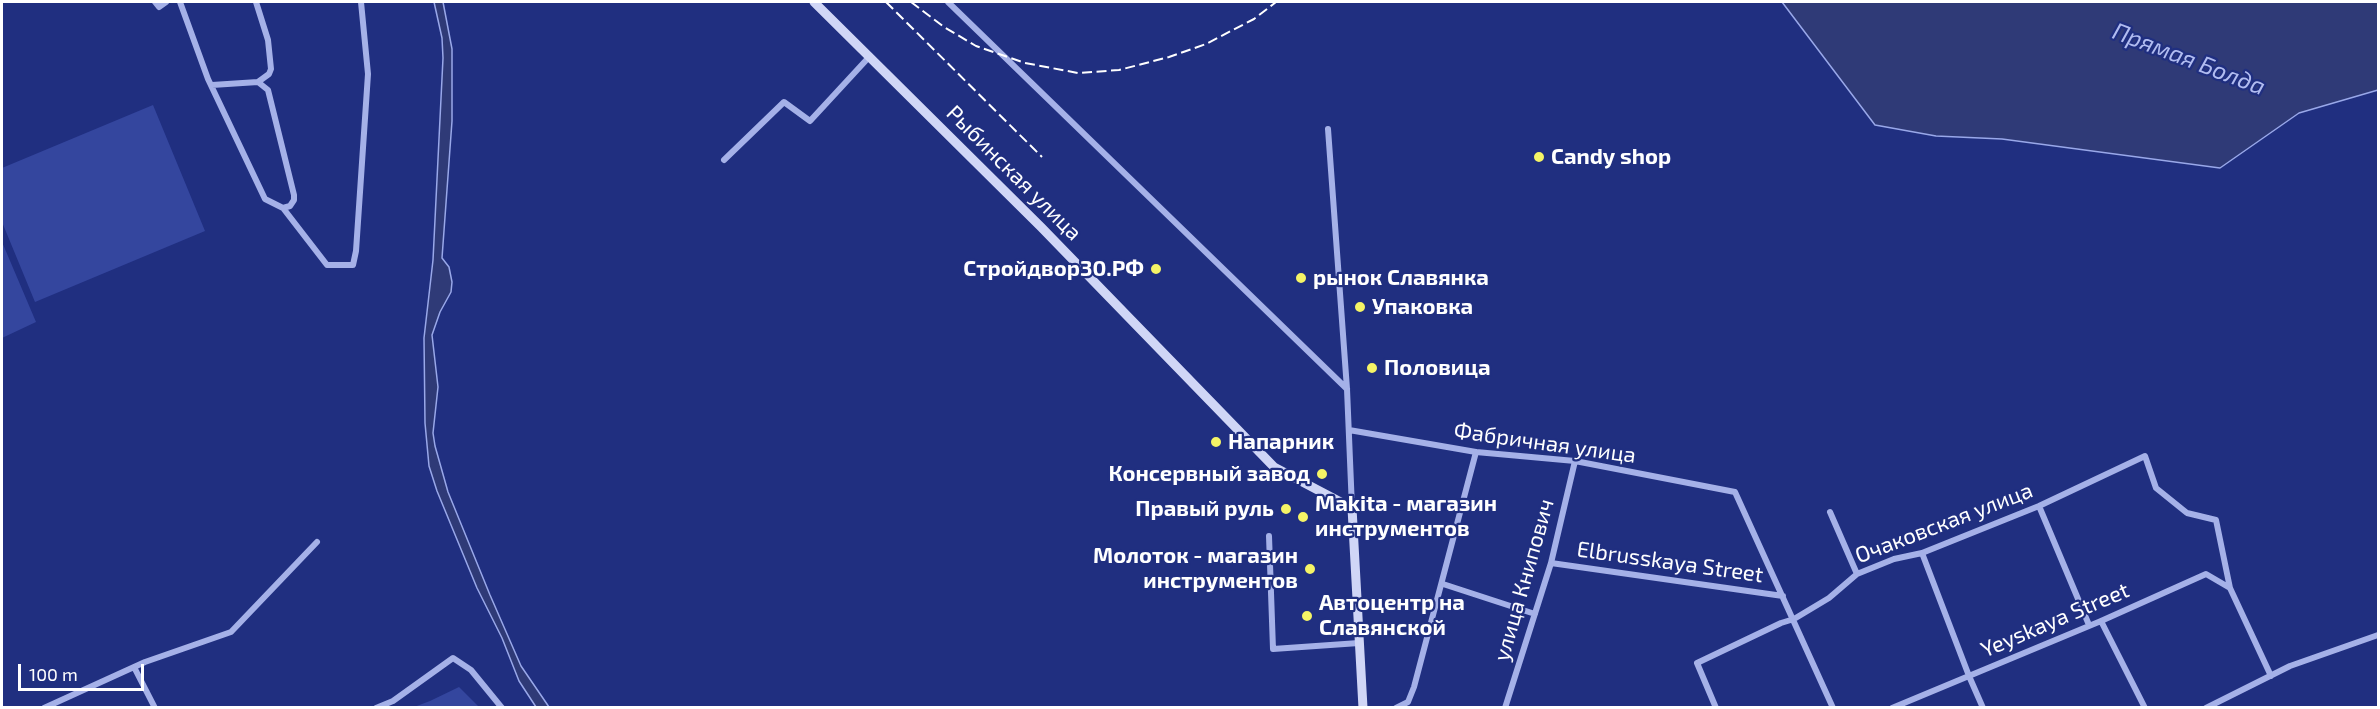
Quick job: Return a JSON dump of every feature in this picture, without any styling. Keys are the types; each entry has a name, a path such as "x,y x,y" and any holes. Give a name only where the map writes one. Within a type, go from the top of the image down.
{"main road":[{"name":"Рыбинская улица","path":"814,2 1049,236 1274,467 1352,508"},
{"path":"1352,508 1363,708"}],"street":[{"path":"155,2 159,8 166,2"},
{"path":"180,2 212,85 265,199 283,208 327,265 353,266 357,251 368,74 361,2"},
{"path":"212,85 258,82 271,69 268,40 256,2"},
{"path":"948,2 1347,389"},
{"path":"724,160 783,102 810,121 870,56"},
{"path":"258,82 268,90 294,195 290,206 283,208"},
{"path":"1328,129 1347,389 1352,508"},
{"name":"Фабричная улица","path":"1349,430 1476,452 1575,461 1735,492 1783,596"},
{"path":"1396,708 1408,702 1414,687 1476,452"},
{"name":"Очаковская улица","path":"1716,708 1697,663 1794,619 1829,598 1857,574 1894,559 1922,553 2039,506 2145,456 2156,488 2187,513 2216,520 2230,588"},
{"name":"улица Книпович","path":"1505,708 1551,563 1575,461"},
{"path":"2039,506 2089,625"},
{"path":"1830,512 1857,574"},
{"path":"1269,536 1273,649 1359,643"},
{"path":"44,708 134,667 231,632 317,542"},
{"path":"1922,553 1983,708"},
{"name":"Elbrusskaya Street","path":"1551,563 1783,596"},
{"name":"Yeyskaya Street","path":"1892,708 2102,621 2206,574 2230,588"},
{"path":"1443,584 1535,614"},
{"path":"2230,588 2271,676"},
{"path":"1783,596 1833,708"},
{"path":"2102,621 2145,708"},
{"path":"2206,708 2290,666 2379,635"},
{"path":"376,708 393,701 453,658 471,670 502,708"},
{"path":"134,667 156,708"}],"shaded area":[{"path":"153,105 205,231 35,302 2,222 2,168"},
{"path":"2,242 36,322 2,338"},
{"path":"459,687 479,707 414,707 430,701"}],"water":[{"path":"434,2 443,2 452,49 452,121 442,258 449,267 452,282 451,292 440,312 432,335 438,387 433,433 435,446 448,492 521,666 549,707 536,707 519,681 502,638 477,588 429,466 425,423 424,338 433,260 443,58 442,38"},
{"name":"Прямая Болда","path":"1782,2 2378,2 2378,90 2299,113 2220,168 2002,139 1936,136 1875,125"}],"railway":[{"path":"886,2 1042,157"},
{"path":"911,2 944,27 976,46 1025,63 1078,73 1119,70 1169,57 1206,44 1254,19 1276,2"}],"place":[{"name":"Candy shop","path":"1539,157"},
{"name":"Стройдвор30.РФ","path":"1156,269"},
{"name":"рынок Славянка","path":"1301,278"},
{"name":"Упаковка","path":"1360,307"},
{"name":"Половица","path":"1372,368"},
{"name":"Напарник","path":"1216,442"},
{"name":"Консервный завод","path":"1322,474"},
{"name":"Правый руль","path":"1286,509"},
{"name":"Makita - магазин инструментов","path":"1303,517"},
{"name":"Молоток - магазин инструментов","path":"1310,569"},
{"name":"Автоцентр на Славянской","path":"1307,616"}]}
